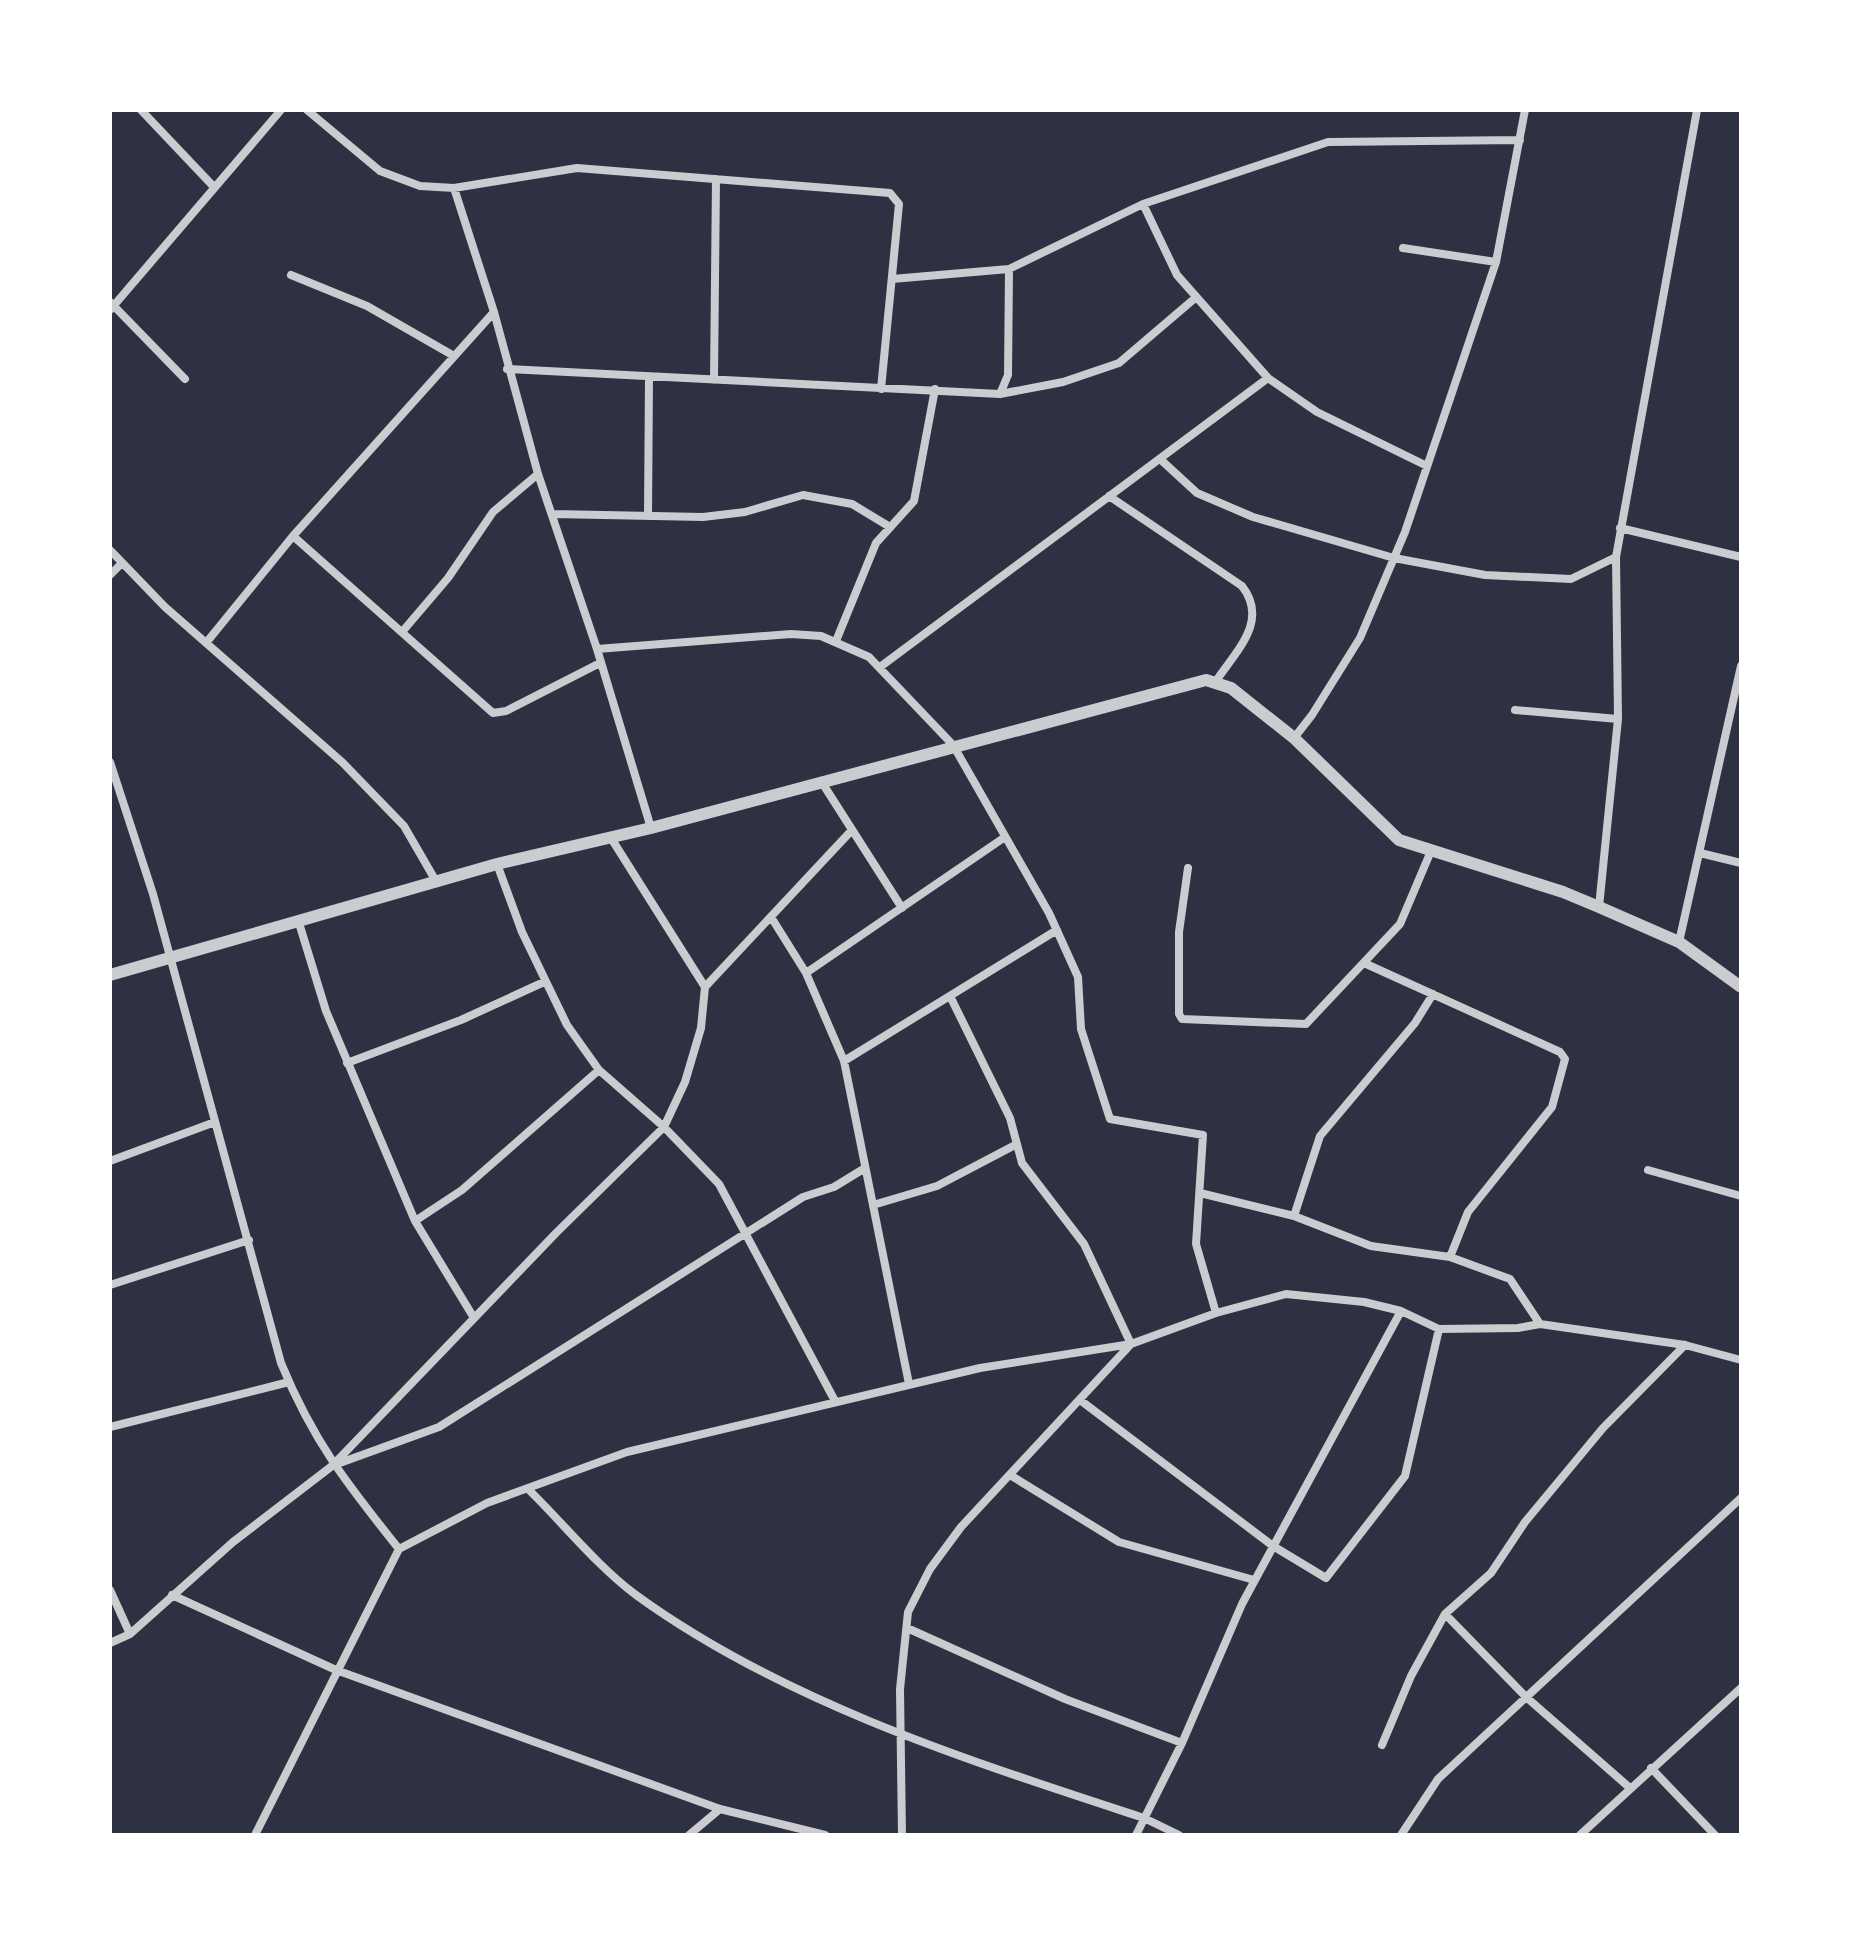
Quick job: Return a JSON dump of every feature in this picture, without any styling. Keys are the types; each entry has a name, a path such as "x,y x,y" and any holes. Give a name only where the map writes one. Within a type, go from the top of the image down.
{"street":[{"path":"141,110 214,187"},
{"path":"185,379 111,306 281,110"},
{"path":"307,110 380,171 420,186 454,188 577,168 890,193 899,204 881,389"},
{"path":"1294,738 1360,638 1394,558 1496,262 1525,110"},
{"path":"1599,907 1618,719 1616,557 1697,110"},
{"path":"892,279 1009,269 1143,204 1328,142 1520,140"},
{"path":"714,380 716,179"},
{"path":"454,188 494,312 538,474 597,649 651,828"},
{"path":"1143,204 1177,275 1194,299 1268,378 1317,412 1427,466"},
{"path":"1403,248 1496,262"},
{"path":"1000,394 1008,375 1009,269"},
{"path":"291,275 367,306 454,356"},
{"path":"507,369 1000,394 1063,382 1119,363 1194,299"},
{"path":"206,643 293,536 494,312"},
{"path":"648,516 649,377"},
{"path":"880,667 1268,378"},
{"path":"836,641 876,543 914,501 935,389"},
{"path":"1160,459 1197,493 1253,517 1394,558 1485,575 1571,579 1616,557"},
{"path":"402,632 448,578 493,512 538,474"},
{"path":"553,514 703,517 745,512 803,495 852,504 890,527"},
{"path":"1109,496 1242,586 1250,596 1255,610 1251,626 1216,681"},
{"path":"1620,528 1741,557"},
{"path":"293,536 493,713 506,711 600,663"},
{"path":"110,550 206,643 342,762 404,826 437,883"},
{"path":"110,575 122,563"},
{"path":"597,649 791,634 836,641 869,657 953,745 1057,930 1078,977 1081,1029 1110,1119 1203,1135 1196,1244 1216,1313"},
{"path":"1679,942 1741,666"},
{"path":"110,975 497,864 651,828 1193,682 1216,681 1231,688 1294,738 1399,840 1563,892 1599,907 1679,942 1741,987"},
{"path":"1515,710 1618,719"},
{"path":"110,762 170,959 289,1382 301,1412 332,1466 399,1549"},
{"path":"821,781 902,908"},
{"path":"110,1643 130,1634 233,1542 332,1466 664,1127 685,1082 701,1028 705,987 852,830"},
{"path":"806,973 1005,837"},
{"path":"611,838 705,987"},
{"path":"1188,868 1179,932 1179,1014 1182,1019 1306,1024 1400,924 1431,851"},
{"path":"1700,853 1741,863"},
{"path":"497,864 544,982 567,1025 599,1070 664,1127 719,1184 835,1401"},
{"path":"771,917 806,973 844,1061 909,1384"},
{"path":"299,923 326,1011 415,1221 474,1318"},
{"path":"844,1061 1057,930"},
{"path":"1364,963 1560,1052 1565,1059 1552,1107 1468,1212 1450,1257"},
{"path":"347,1063 461,1020 544,982"},
{"path":"1294,1216 1320,1136 1415,1023 1433,994"},
{"path":"950,996 1010,1118 1022,1163 1084,1244 1131,1344"},
{"path":"415,1221 462,1190 599,1070"},
{"path":"110,1161 215,1122"},
{"path":"873,1205 937,1186 1017,1144"},
{"path":"332,1466 439,1427 803,1197 834,1187 865,1168"},
{"path":"1648,1170 1741,1196"},
{"path":"1200,1193 1294,1216 1371,1246 1450,1257 1510,1279 1540,1324"},
{"path":"110,1285 249,1240"},
{"path":"255,1835 399,1549 487,1503 627,1452 980,1368 1131,1344 1216,1313 1286,1294 1364,1302 1401,1311 1439,1329 1518,1328 1540,1324 1685,1345 1741,1360"},
{"path":"1136,1835 1182,1743 1254,1580 1401,1311"},
{"path":"1080,1400 1273,1546 1326,1578 1381,1511 1405,1476 1439,1329"},
{"path":"902,1835 900,1689 908,1612 930,1569 961,1527 1131,1344"},
{"path":"1382,1745 1411,1676 1445,1614 1491,1573 1525,1522 1603,1428 1685,1345"},
{"path":"110,1427 289,1382"},
{"path":"1010,1475 1119,1542 1254,1580"},
{"path":"528,1489 634,1593 741,1661 902,1733 1144,1818 1179,1835"},
{"path":"1401,1835 1438,1779 1741,1498"},
{"path":"110,1590 130,1634"},
{"path":"172,1595 336,1670 720,1809 825,1835"},
{"path":"1445,1614 1526,1697 1630,1788"},
{"path":"907,1628 1065,1699 1182,1743"},
{"path":"1580,1835 1741,1688"},
{"path":"1651,1768 1715,1835"},
{"path":"689,1835 720,1809"}]}
